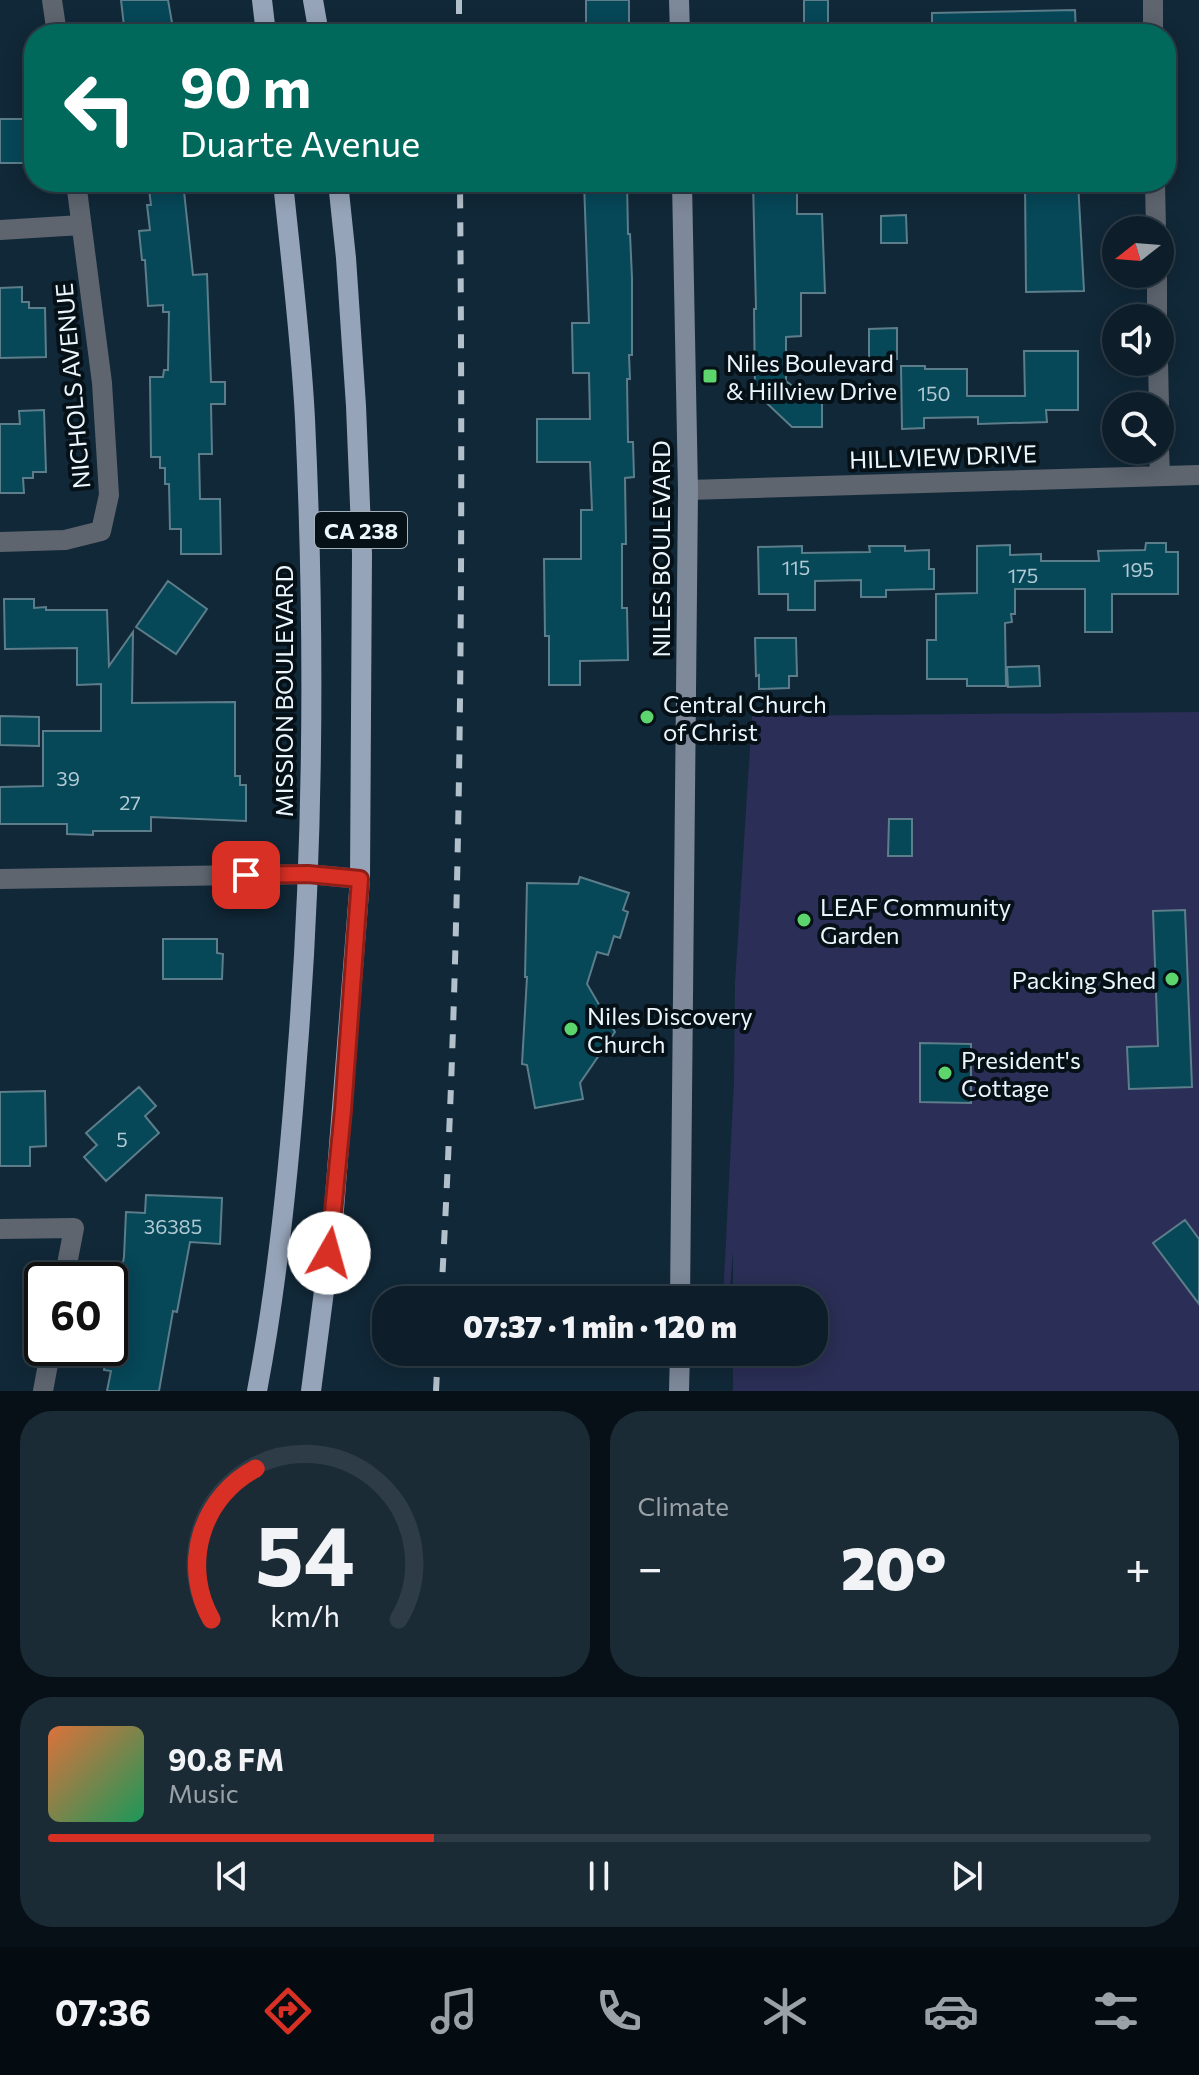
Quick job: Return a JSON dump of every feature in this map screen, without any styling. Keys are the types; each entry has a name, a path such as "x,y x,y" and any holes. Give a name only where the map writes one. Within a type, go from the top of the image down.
{"main road":[{"path":"262,0 265,24"},
{"path":"313,0 317,24"},
{"path":"679,0 680,24"},
{"name":"MISSION BOULEVARD","path":"257,1391 282,1232 303,990 312,733 304,416 284,192"},
{"name":"CA 238","path":"311,1391 333,1222 360,879 362,554 356,406 339,192"},
{"name":"NILES BOULEVARD","path":"680,1286 688,490 682,192"},
{"path":"679,1391 680,1366"}],"street":[{"path":"52,0 56,24"},
{"path":"1153,0 1153,24"},
{"name":"NICHOLS AVENUE","path":"0,542 65,540 101,531 109,495 102,383 77,192"},
{"path":"1155,192 1156,216"},
{"path":"0,230 81,225"},
{"path":"1160,464 1160,475"},
{"name":"HILLVIEW DRIVE","path":"688,490 1199,475"},
{"path":"0,879 308,874 360,879"},
{"path":"0,1229 74,1228 67,1262"},
{"path":"43,1391 48,1366"}],"shaded area":[{"path":"1199,712 1199,1391 733,1391 733,1366 828,1366 828,1286 733,1286 733,1251 730,1286 724,1286 734,1081 735,983 752,716"}],"building":[{"path":"121,0 168,0 172,24 124,24"},
{"path":"586,0 629,0 629,24 586,24"},
{"path":"804,0 828,0 828,24 804,24"},
{"path":"1075,10 1076,24 932,24 932,13"},
{"path":"0,119 23,119 23,163 0,163"},
{"path":"149,192 184,192 193,275 207,274 211,382 225,382 225,404 211,404 212,454 199,454 200,499 220,499 221,554 181,554 181,529 170,529 169,484 165,484 165,468 160,468 160,457 151,457 150,377 163,377 164,370 168,370 169,312 163,312 163,305 148,306 145,260 142,260 139,231 150,230 147,205 151,205"},
{"path":"584,192 627,192 632,278 632,355 629,355 630,379 627,379 628,442 633,442 634,477 625,478 626,544 622,544 622,608 627,608 628,660 580,661 580,685 549,685 544,559 581,559 581,510 592,510 590,462 537,462 537,419 590,419 589,373 573,373 572,323 589,323"},
{"path":"753,192 797,192 797,214 822,214 825,293 801,293 801,336 786,337 786,381 803,394 822,394 822,427 792,427 755,392"},
{"path":"1025,192 1079,192 1084,291 1026,292"},
{"path":"906,215 907,243 881,243 881,216"},
{"path":"22,287 22,302 29,302 29,308 45,308 46,357 0,358 0,288"},
{"path":"897,328 897,359 869,359 869,329"},
{"path":"1024,351 1078,351 1078,410 1046,410 1047,422 978,424 978,417 924,418 924,428 902,429 901,366 967,369 967,396 1025,396"},
{"path":"44,410 46,472 33,472 33,478 23,478 24,493 0,493 0,424 20,424 19,411"},
{"path":"1146,543 1166,543 1166,552 1178,552 1178,594 1112,594 1112,632 1085,632 1085,589 1015,589 1015,614 1011,614 1012,622 1005,623 1006,686 967,686 967,679 927,679 927,640 936,640 936,594 977,593 977,546 1010,545 1010,555 1041,554 1041,561 1099,561 1098,551 1145,550"},
{"path":"802,546 802,553 870,552 869,546 905,546 905,551 929,550 929,569 934,569 934,589 886,590 886,597 861,597 861,580 815,581 815,610 788,610 788,594 759,594 758,547"},
{"path":"168,581 207,609 176,654 136,627"},
{"path":"4,599 34,599 34,608 46,607 46,610 107,610 109,666 133,632 132,703 235,702 235,776 240,776 240,785 246,785 246,821 151,817 151,831 93,831 93,835 67,834 67,824 0,824 0,787 43,786 43,731 101,731 101,684 77,685 77,648 5,649"},
{"path":"755,638 796,638 797,676 789,676 789,688 759,689"},
{"path":"1039,666 1040,686 1008,687 1007,667"},
{"path":"0,716 39,717 39,746 0,745"},
{"path":"889,819 912,819 912,856 888,856"},
{"path":"580,877 629,893 623,910 628,912 620,938 614,936 608,955 597,952 587,984 615,1032 580,1083 583,1099 535,1108 527,1065 522,1064 527,977 527,883 578,884"},
{"name":"Packing Shed","path":"1185,910 1192,1087 1129,1089 1127,1047 1158,1046 1153,911"},
{"path":"163,939 217,939 217,953 223,954 222,979 163,979"},
{"name":"President's Cottage","path":"920,1043 971,1044 971,1103 920,1102"},
{"path":"139,1087 156,1106 145,1116 159,1133 106,1181 84,1157 97,1145 86,1133"},
{"path":"45,1091 46,1146 30,1147 30,1166 0,1166 0,1092"},
{"path":"146,1195 222,1198 220,1244 190,1242 177,1312 173,1311 159,1391 107,1391 111,1371 104,1370 105,1366 128,1366 128,1262 123,1262 126,1212 145,1213"},
{"path":"1185,1220 1199,1239 1199,1304 1153,1243"}],"railway":[{"path":"459,0 459,24"},
{"path":"442,1286 453,1021 460,741 460,192"},
{"path":"436,1391 437,1366"}],"place":[{"name":"Niles Boulevard & Hillview Drive","path":"710,376"},
{"name":"Central Church of Christ","path":"647,717"},
{"name":"LEAF Community Garden","path":"804,920"},
{"name":"Packing Shed","path":"1172,979"},
{"name":"Niles Discovery Church","path":"571,1029"},
{"name":"President's Cottage","path":"945,1073"}],"route":[{"path":"246,875 308,874 360,879 329,1253"}]}
